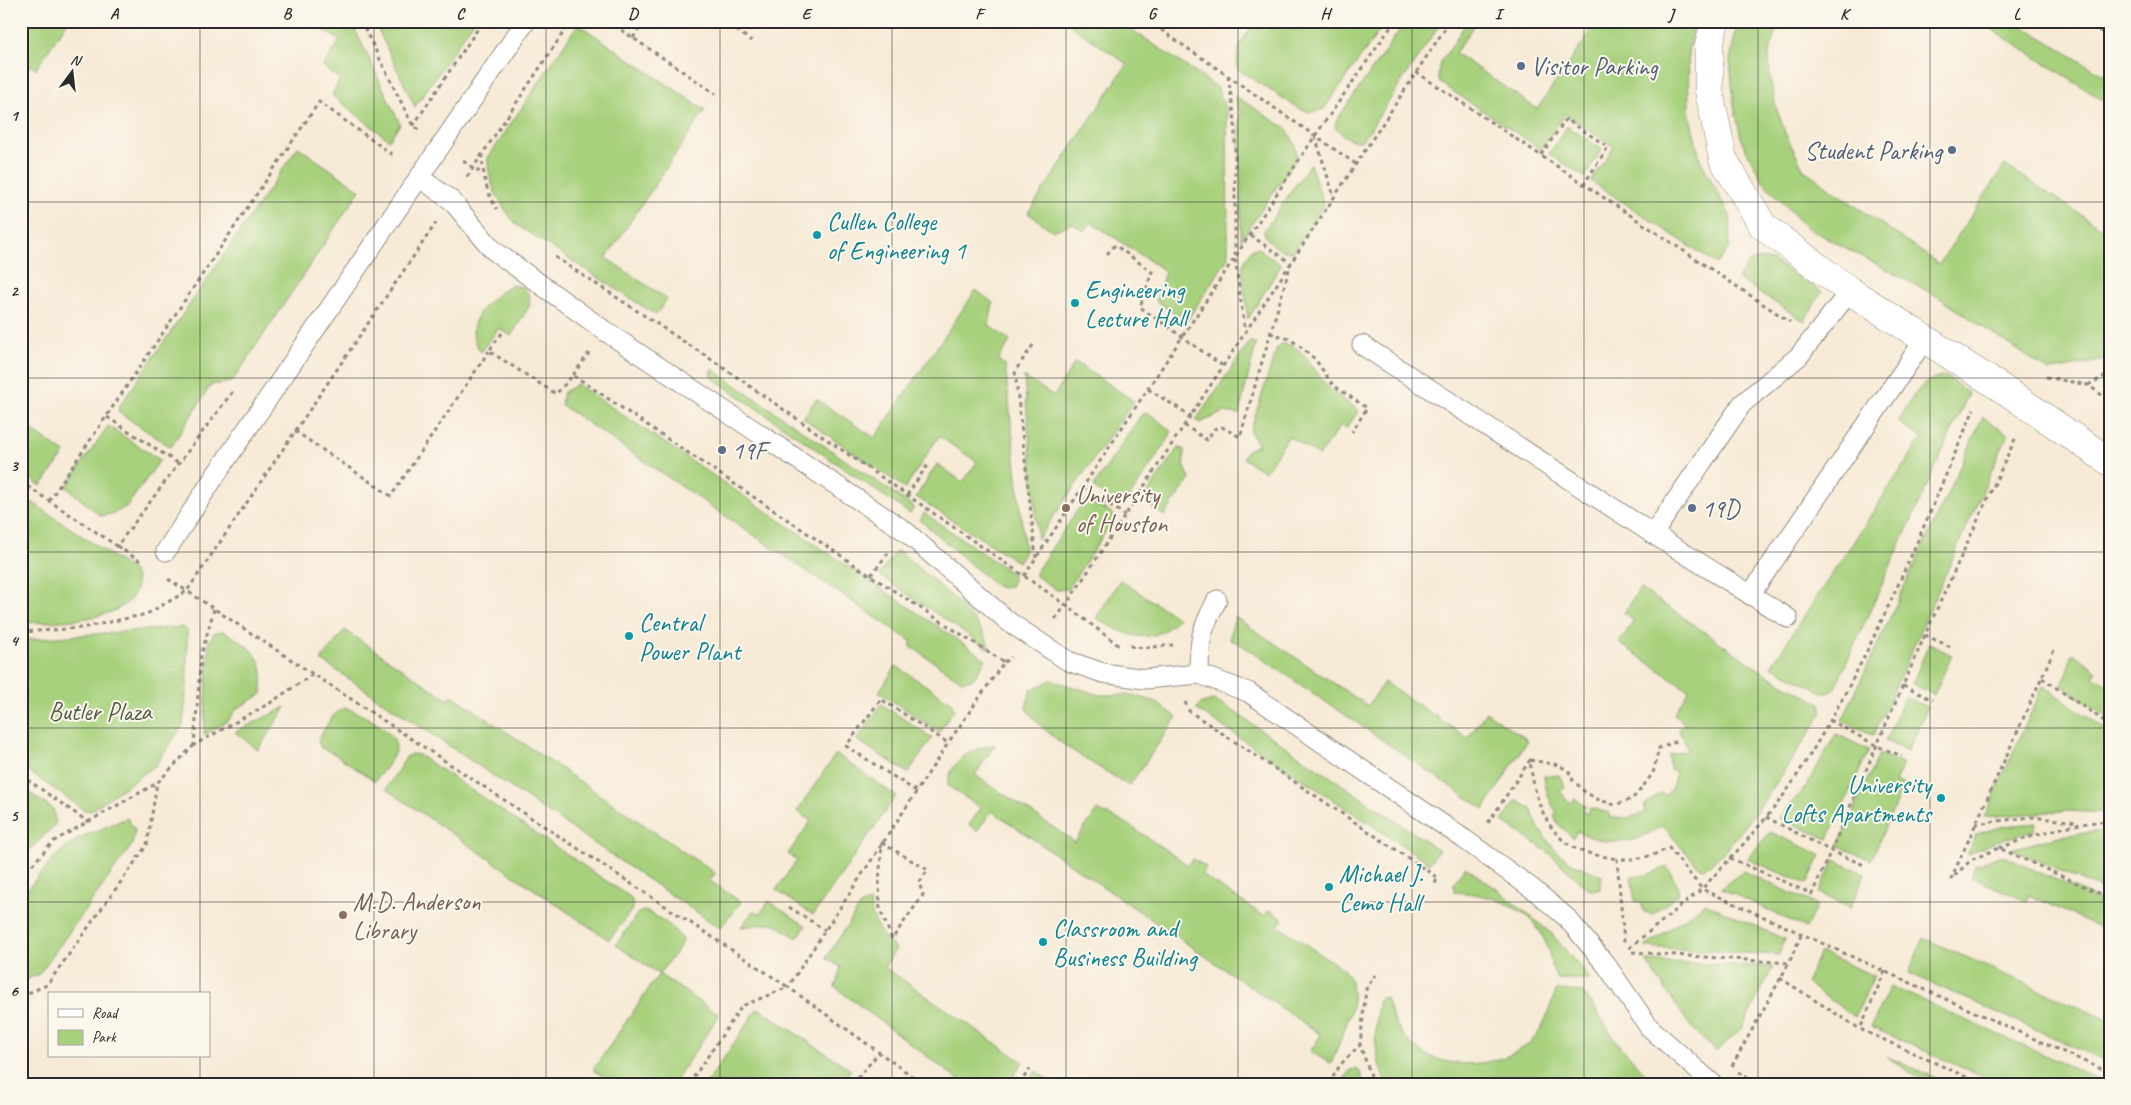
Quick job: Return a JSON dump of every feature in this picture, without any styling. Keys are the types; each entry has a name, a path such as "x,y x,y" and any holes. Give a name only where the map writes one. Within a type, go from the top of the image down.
{"street":[{"path":"1715,21 1709,46 1709,91 1723,160 1763,226 1850,290 2110,462"}],"lane":[{"path":"166,551 219,470 526,21"},
{"path":"420,178 451,200 493,250 605,331 905,531 1009,622 1060,656 1068,661 1103,673 1146,679 1199,674 1248,692 1464,839 1534,890 1567,918 1607,966 1649,1027 1713,1084"},
{"path":"1653,534 1742,404 1799,356 1850,290"},
{"path":"1750,595 1924,340"},
{"path":"1362,345 1653,534 1788,618"},
{"path":"1199,674 1200,636 1218,600"}],"path":[{"path":"361,21 413,126 484,21"},
{"path":"21,632 82,628 147,614 187,591 571,21"},
{"path":"608,21 716,94"},
{"path":"633,38 645,21"},
{"path":"723,21 752,41"},
{"path":"1148,21 1356,164"},
{"path":"1024,576 1316,136 1395,21"},
{"path":"547,252 715,362 1066,605 1450,21"},
{"path":"2086,21 2110,38"},
{"path":"1416,72 1797,326"},
{"path":"1228,76 1235,121 1235,258 1245,333"},
{"path":"49,500 319,102 393,154"},
{"path":"1541,156 1566,119 1608,147 1584,184"},
{"path":"1316,136 1334,198"},
{"path":"482,154 483,174 490,197 499,211"},
{"path":"1250,235 1291,263"},
{"path":"1107,254 1115,245 1152,272 1140,307 1223,366"},
{"path":"1184,425 1207,440 1214,430 1222,427 1240,437 1291,263"},
{"path":"295,431 391,496 502,333"},
{"path":"1270,334 1290,339 1302,348 1315,359 1333,385 1367,408 1352,432"},
{"path":"1033,345 1015,371 1036,558"},
{"path":"489,351 556,394 573,375 865,572 1004,662 948,743 788,987 742,1006 689,1084"},
{"path":"2040,374 2047,378 2088,385 2110,401"},
{"path":"2088,385 2110,374"},
{"path":"1148,389 1191,416"},
{"path":"117,546 233,391"},
{"path":"1625,951 1702,889 1766,817 1789,787 1830,720 1859,666 1895,591 1977,404"},
{"path":"107,417 179,464"},
{"path":"1730,858 1812,894 1925,635 2018,433"},
{"path":"907,496 929,463"},
{"path":"21,482 148,566"},
{"path":"1083,487 1125,515"},
{"path":"164,576 788,987 922,1084"},
{"path":"194,745 201,656 214,609"},
{"path":"1925,635 1953,648"},
{"path":"1174,645 1181,693 1189,711 1438,878 1434,885"},
{"path":"2054,650 1950,879 1971,860 2033,835 2081,822"},
{"path":"21,877 54,841 157,783 194,745 270,703 313,674"},
{"path":"2042,678 2110,725"},
{"path":"1903,686 1933,700"},
{"path":"916,792 846,746 880,699 948,743"},
{"path":"1830,720 1877,746 1902,756"},
{"path":"1530,760 1559,766 1569,772 1573,780 1585,792 1597,799 1615,804 1632,800 1653,772 1659,748 1678,741"},
{"path":"1486,827 1530,760"},
{"path":"1530,760 1543,813 1555,832 1571,846 1593,855 1636,860 1655,855 1669,848 1702,889 2110,1073"},
{"path":"21,776 88,822"},
{"path":"21,996 47,985 147,845 157,783"},
{"path":"1766,817 1831,851 1864,864"},
{"path":"1975,824 2031,817 2081,822 2110,821"},
{"path":"882,843 928,870 919,883 923,895 892,939 880,909 879,882 882,843"},
{"path":"1999,848 2110,898"},
{"path":"1617,858 1625,951"},
{"path":"789,907 825,930"},
{"path":"1730,1068 1789,962 1802,934"},
{"path":"1625,951 1789,962"},
{"path":"1860,1029 1885,971"},
{"path":"1374,1084 1360,1045 1366,988 1375,975"},
{"path":"1780,978 1860,1029 1982,1084"},
{"path":"1329,1084 1340,1065 1360,1045"},
{"path":"852,1084 880,1053"},
{"path":"1019,1084 1030,1069"}],"green space":[{"path":"21,21 68,21 36,69 29,65 21,76"},
{"path":"311,21 351,21 400,124 389,140 332,95 340,80 323,66 340,41"},
{"path":"374,21 474,21 415,107"},
{"path":"745,21 765,21 759,31"},
{"path":"1072,21 1119,21 1218,88 1227,115 1228,258 1186,322 1156,301 1165,271 1091,222 1084,231 1072,223 1053,231 1028,213 1127,64 1070,25"},
{"path":"1256,21 1386,21 1324,109 1311,112 1300,109 1237,69 1239,49"},
{"path":"1406,21 1442,21 1367,134 1361,141 1350,139 1335,127 1336,121"},
{"path":"1467,21 1477,21 1455,53 1537,109 1598,21 1695,21 1688,51 1689,112 1700,159 1731,218 1729,248 1717,264 1591,181 1614,147 1565,114 1541,149 1440,83 1438,75 1440,62"},
{"path":"1738,21 1780,21 1769,53 1770,77 1776,107 1786,135 1804,170 1939,264 2005,165 2110,234 2110,359 2049,371 1935,295 1806,227 1763,182 1742,142 1734,105 1730,60"},
{"path":"1979,21 2014,21 2110,79 2110,105"},
{"path":"578,24 705,110 606,258 667,299 656,315 517,225 500,202 490,177 488,158"},
{"path":"1235,96 1287,129 1295,144 1297,157 1241,240 1240,113"},
{"path":"1567,126 1602,149 1585,177 1549,154"},
{"path":"298,147 360,190 232,382 211,385 171,447 118,412 119,407"},
{"path":"1310,164 1324,205 1293,252 1284,251 1267,239 1264,231"},
{"path":"1258,248 1281,265 1248,319 1242,270 1243,264 1252,249"},
{"path":"1758,259 1773,261 1822,292 1804,321 1738,279 1748,263"},
{"path":"512,285 523,287 529,295 530,305 511,336 499,328 481,352 475,342 473,332 479,313 494,297"},
{"path":"976,290 993,303 989,325 1010,341 998,360 1005,365 1025,552 1018,562 916,497 937,464 963,482 977,462 939,436 905,488 803,418 816,399 875,438"},
{"path":"1250,341 1256,344 1239,414 1224,412 1200,423 1196,420"},
{"path":"1281,344 1290,345 1297,349 1310,362 1332,391 1359,410 1347,428 1341,425 1319,456 1289,436 1265,472 1243,458 1247,450 1259,445 1250,432 1277,348"},
{"path":"1075,362 1134,401 1038,539 1024,377 1054,396"},
{"path":"712,369 914,507 910,514 711,377"},
{"path":"1946,376 1969,393 1834,690 1824,693 1771,666 1922,438 1898,422 1907,406 1922,386 1929,381"},
{"path":"577,384 986,659 973,679 962,681 910,646 912,642 561,405 563,393"},
{"path":"1149,413 1171,431 1170,436 1127,501 1118,504 1095,489 1094,486 1141,415"},
{"path":"1983,417 2008,434 1874,735 1842,721"},
{"path":"21,423 65,453 41,486 21,472"},
{"path":"108,426 160,460 127,506 115,513 101,516 66,487"},
{"path":"1178,448 1184,449 1184,465 1190,479 1164,516 1142,501"},
{"name":"Butler Plaza","path":"21,495 128,567 137,577 136,589 129,600 118,609 103,615 67,621 21,623"},
{"path":"1087,500 1112,513 1114,516 1112,522 1068,589 1057,590 1036,576 1035,573 1083,502"},
{"path":"924,513 1013,574 1010,586 1002,588 996,586 920,520"},
{"path":"897,550 936,582 965,610 986,637 989,649 879,575"},
{"path":"1120,580 1178,618 1168,628 1158,633 1138,636 1117,630 1096,618"},
{"path":"1640,588 1772,678 1820,703 1822,713 1766,798 1730,845 1715,861 1703,868 1697,865 1662,825 1641,837 1621,842 1600,840 1577,831 1573,838 1557,823 1554,815 1557,813 1550,800 1546,786 1544,776 1559,775 1565,787 1560,791 1570,803 1575,799 1586,806 1583,811 1587,814 1590,808 1610,813 1609,818 1628,818 1646,812 1644,805 1661,793 1666,796 1672,788 1676,772 1670,770 1669,755 1688,750 1678,730 1685,724 1674,714 1689,690 1619,643 1634,621 1624,613"},
{"path":"1235,617 1368,706 1384,682 1468,738 1486,712 1528,740 1484,809 1239,643 1230,640"},
{"name":"Butler Plaza","path":"182,627 187,630 187,686 183,725 155,766 90,811 84,810 21,766 21,640"},
{"path":"345,630 448,700 452,695 715,873 710,881 741,902 720,928 321,660"},
{"name":"Butler Plaza","path":"223,631 245,645 259,660 262,672 262,694 236,709 229,720 204,735 209,643 214,633"},
{"path":"1929,644 1952,655 1934,695 1912,684"},
{"path":"2073,653 2097,671 2093,676 2110,687 2110,719 2062,686"},
{"path":"896,666 951,702 954,709 939,732 879,692"},
{"path":"1051,680 1100,695 1132,695 1154,701 1177,717 1129,786 1060,741 1035,720 1026,708 1031,690"},
{"path":"2043,686 2110,732 2110,813 2066,811 1984,817"},
{"path":"1905,697 1928,707 1908,751 1885,741"},
{"path":"1213,700 1224,705 1439,850 1429,863 1196,709 1202,703"},
{"path":"881,704 932,738 908,773 857,740"},
{"path":"286,707 258,750 235,732"},
{"path":"346,708 361,714 378,725 392,737 395,744 395,751 391,759 375,781 333,753 321,748 318,741 332,717"},
{"path":"1836,734 1869,750 1828,839 1779,818 1806,786"},
{"path":"995,745 975,775 1075,842 1097,810 1126,823 1188,865 1193,859 1206,867 1202,875 1264,916 1269,910 1283,919 1278,926 1343,969 1351,981 1353,1003 1331,1064 1310,1051 1321,1035 992,811 977,831 969,825 981,808 948,786 949,777 952,770 963,757 978,749"},
{"path":"412,754 419,755 630,897 633,904 631,911 609,940 386,789 407,756"},
{"path":"836,754 896,796 813,915 776,890 797,860 788,854 811,821 797,811"},
{"path":"1879,754 1903,764 1895,782 1904,784 1871,860 1838,846"},
{"name":"Butler Plaza","path":"21,787 53,809 56,824 21,858"},
{"path":"1517,800 1531,809 1539,829 1556,851 1570,862 1602,876 1600,889 1589,890 1549,853 1502,821"},
{"path":"127,818 135,830 132,845 39,974 21,982 21,896 58,854 79,838"},
{"path":"2036,823 2034,831 1997,841 1967,855 1976,834 2004,826"},
{"path":"2110,830 2110,893 2011,849 2060,836"},
{"path":"1770,832 1821,855 1807,884 1747,859"},
{"path":"2001,855 2110,904 2110,932 2029,895 2026,901 1971,877 1975,866"},
{"path":"1834,860 1865,874 1850,908 1819,893"},
{"path":"1465,867 1500,891 1552,934 1590,979 1558,979 1552,968 1547,946 1541,933 1532,921 1521,912 1510,905 1483,896 1454,892 1454,883"},
{"path":"1667,867 1679,887 1678,895 1653,914 1644,912 1641,902 1635,901 1631,877 1647,875"},
{"path":"1743,871 1817,905 1806,928 1721,888"},
{"path":"769,901 806,926 797,938 774,923 741,927 753,911 760,914"},
{"path":"870,902 878,929 896,949 884,967 1023,1062 1008,1084 964,1084 835,987 841,967 826,958 861,905"},
{"path":"1705,903 1784,939 1779,955 1645,947"},
{"path":"644,911 666,922 682,940 679,948 659,974 616,945 638,913"},
{"path":"1923,938 2110,1021 2110,1063 1909,973"},
{"path":"1820,952 1874,976 1855,1017 1806,983"},
{"path":"1646,961 1773,967 1742,1028 1716,1052 1691,1027"},
{"path":"659,974 719,1015 673,1084 603,1084 606,1078 593,1070"},
{"path":"1890,986 2109,1084 1999,1084 1871,1027"},
{"path":"1557,990 1582,992 1616,1041 1651,1080 1649,1084 1386,1084 1379,1063 1375,1031 1379,999 1386,997 1397,1026 1417,1049 1430,1057 1462,1064 1496,1060 1526,1046 1540,1030"},
{"path":"758,1008 851,1070 839,1084 706,1084"},
{"path":"1886,1056 1949,1084 1927,1084"},
{"path":"1357,1069 1364,1084 1341,1084 1350,1070"},
{"path":"1036,1071 1054,1084 1027,1084"}],"place":[{"name":"Visitor Parking","path":"1521,66"},
{"name":"Student Parking","path":"1952,150"},
{"name":"Cullen College of Engineering 1","path":"817,235"},
{"name":"Engineering Lecture Hall","path":"1075,303"},
{"name":"19F","path":"722,450"},
{"name":"University of Houston","path":"1066,508"},
{"name":"19D","path":"1692,508"},
{"name":"Central Power Plant","path":"629,636"},
{"name":"University Lofts Apartments","path":"1941,798"},
{"name":"Michael J. Cemo Hall","path":"1329,887"},
{"name":"M.D. Anderson Library","path":"343,915"},
{"name":"Classroom and Business Building","path":"1043,942"}]}
